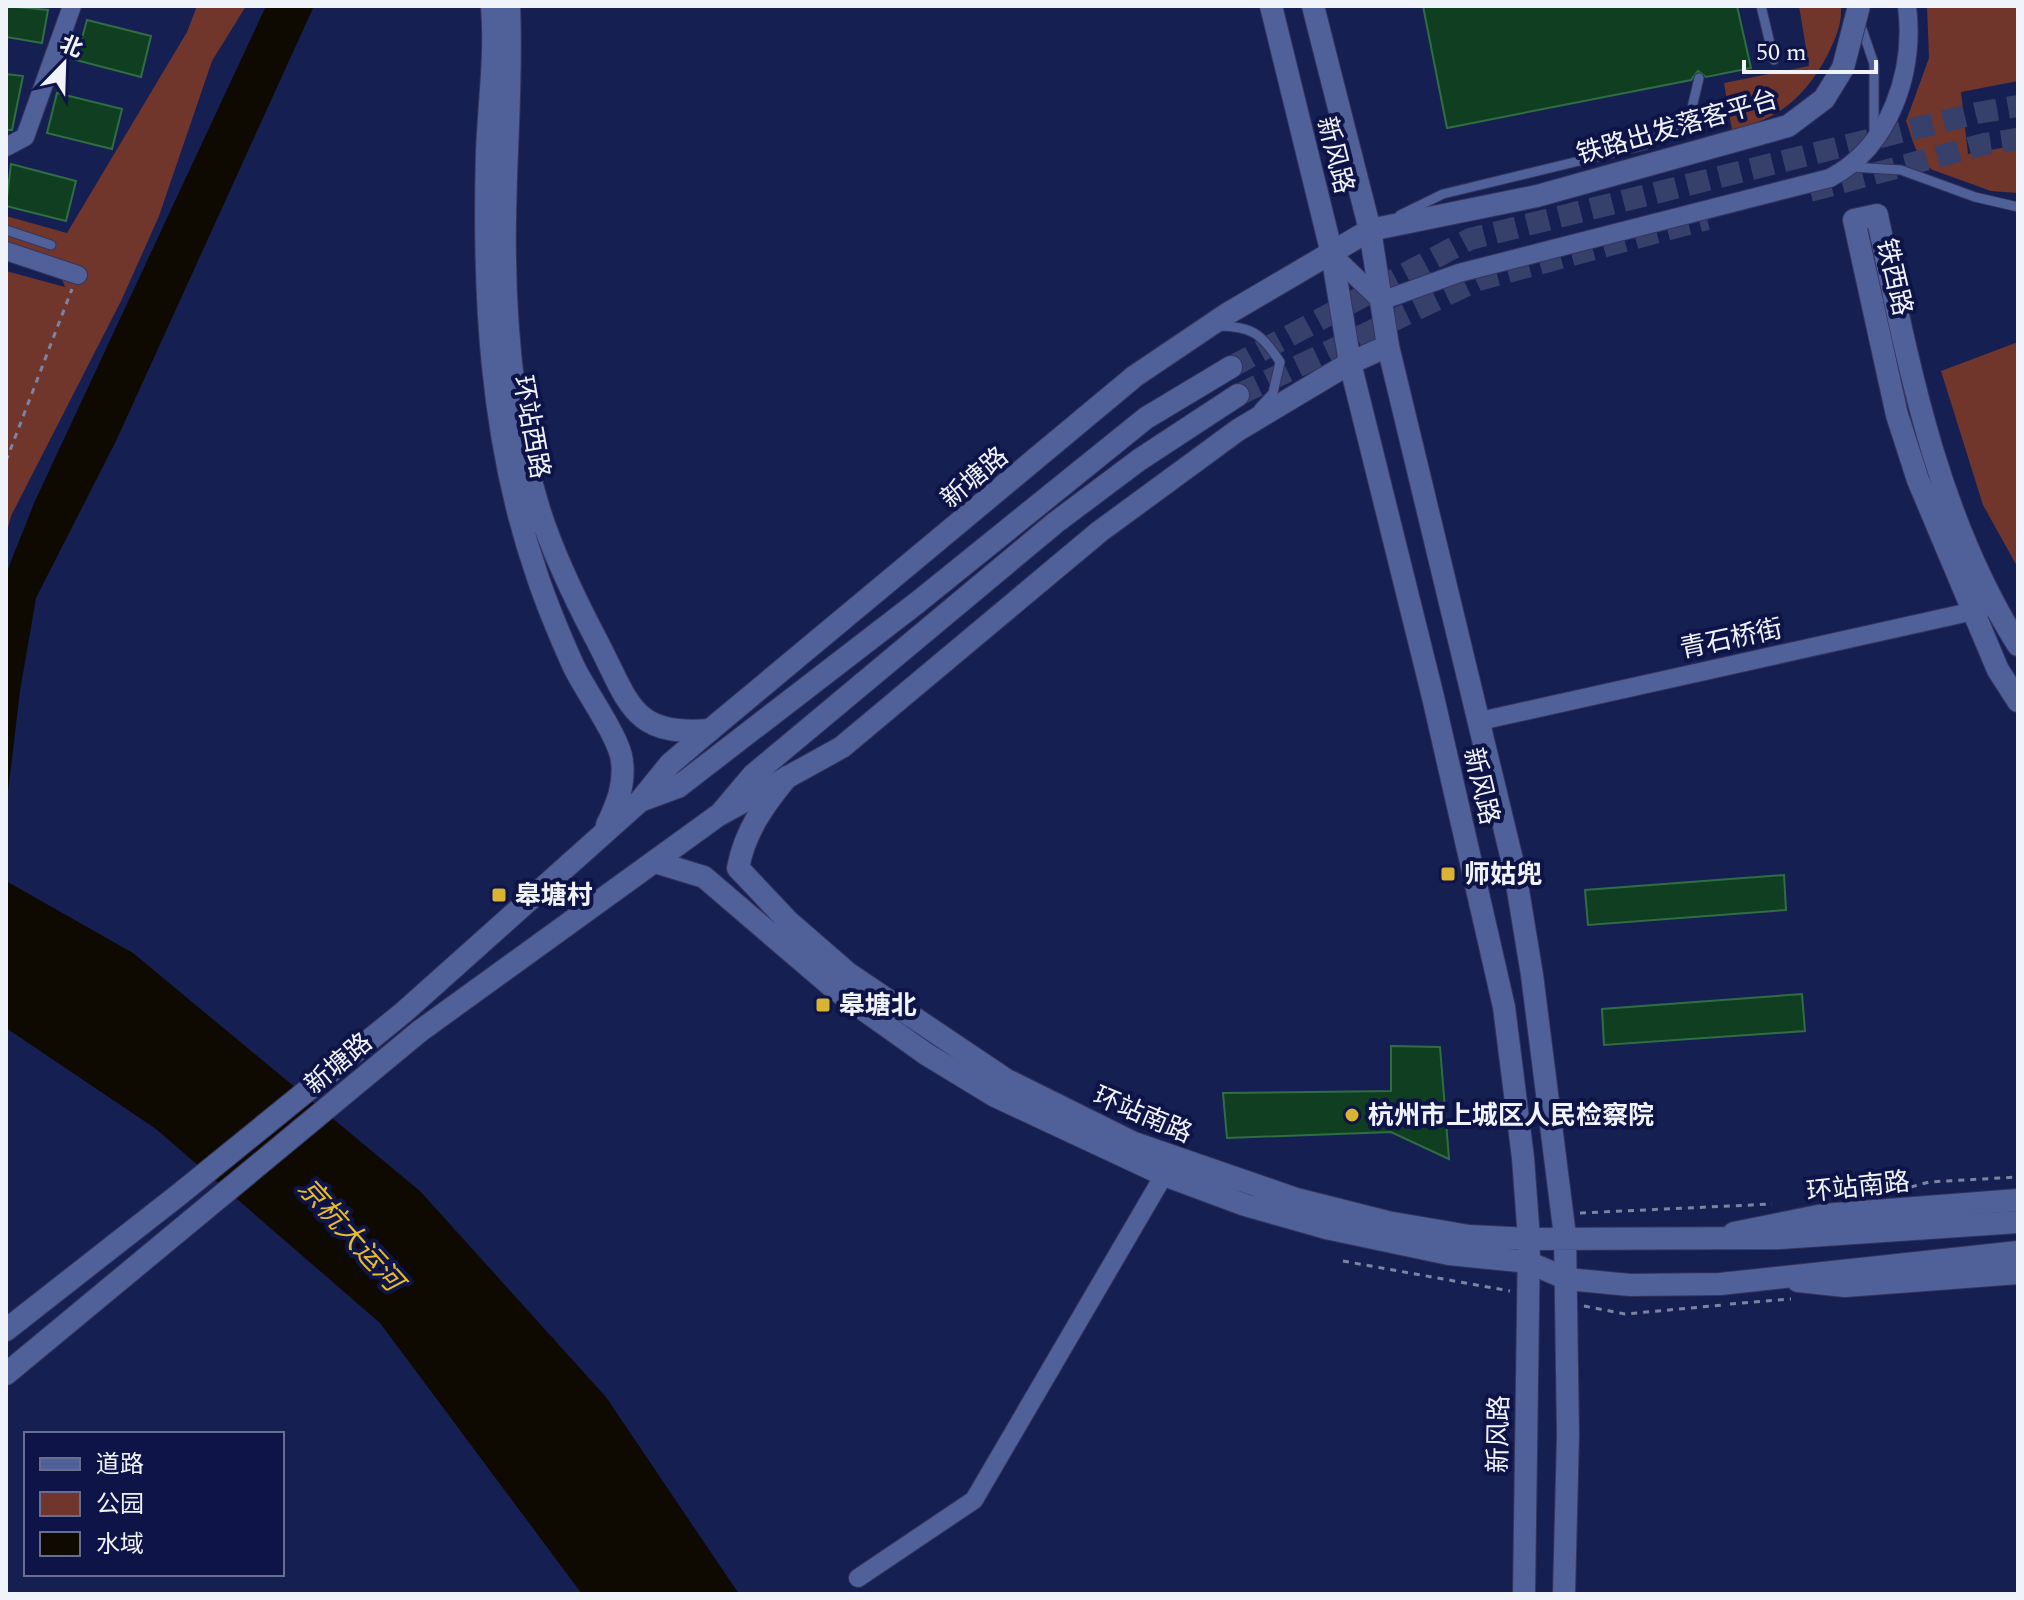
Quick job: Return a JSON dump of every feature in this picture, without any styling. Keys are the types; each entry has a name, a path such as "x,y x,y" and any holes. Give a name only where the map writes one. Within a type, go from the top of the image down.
{"main road":[{"name":"环站西路","path":"492,6 495,41 487,148 486,252 491,353 507,467 537,574 573,665 622,757 619,799 603,833"},
{"name":"环站西路","path":"509,6 512,62 505,260 514,372 540,511 576,601 633,710 644,721 669,731 710,730"},
{"name":"新风路","path":"1271,6 1332,254 1350,363 1429,681 1504,1007 1523,1158 1529,1239 1524,1594"},
{"name":"新风路","path":"1313,6 1370,230 1388,346 1515,872 1532,975 1564,1225 1567,1279 1564,1594"},
{"name":"铁路出发落客平台","path":"1370,230 1537,196 1788,126 1824,99 1843,68 1856,6"},
{"name":"铁西路","path":"2018,645 1983,609 1918,480 1897,415 1854,220 1877,215 1909,367 1930,444 1983,609 1998,670 2018,701"},
{"name":"新塘路","path":"6,1330 404,1012 640,801 670,764 1135,376 1210,326 1370,230"},
{"name":"新塘路","path":"6,1374 420,1031 720,814 842,747 1099,532 1238,430 1350,363 1388,346"},
{"name":"新塘路","path":"640,801 678,787 918,602 1146,418 1231,367"},
{"name":"新塘路","path":"720,814 753,775 1055,523 1139,460 1238,395"},
{"name":"环站南路","path":"787,777 761,808 752,825 741,856 741,874 849,974 1005,1079 1134,1143 1281,1195 1403,1225 1469,1236 1529,1239 1564,1225 1705,1239 1780,1238 2018,1222"},
{"name":"环站南路","path":"655,862 704,877 811,971 957,1074 1064,1132 1164,1175 1245,1205 1338,1231 1449,1254 1528,1262 1567,1279 1630,1285 1793,1280 1845,1286 2018,1273"},
{"name":"环站南路","path":"1705,1239 1823,1215 2018,1200"},
{"name":"环站南路","path":"1720,1284 2018,1252"}],"street":[{"path":"6,147 25,137 72,6"},
{"path":"1332,254 1381,301 1459,273 1830,178 1851,167 1874,141 1891,114 1904,81 1911,37 1907,6"},
{"path":"6,251 78,275"},
{"name":"青石桥街","path":"1480,721 1983,609"},
{"path":"858,1578 974,1500 1164,1175"}],"lane":[{"path":"1761,6 1774,60"},
{"path":"1856,6 1874,64 1874,141"},
{"path":"1370,230 1443,194 1645,145 1690,116 1699,78"},
{"path":"1851,167 1901,170 1975,197 2018,207"},
{"path":"6,230 51,245"},
{"path":"1210,326 1235,326 1264,337 1280,362 1273,393 1238,430"}],"path":[{"path":"6,461 78,275"},
{"path":"1905,1189 1929,1182 2018,1177"},
{"path":"1564,1225 1785,1203"}],"green space":[{"path":"197,6 246,6 212,61 159,216 122,299 11,516 6,535 6,271 65,287 53,257 6,243 6,216 67,233 187,32"},
{"path":"1799,6 1841,6 1839,25 1828,54 1810,82 1789,104 1764,120 1732,130 1724,83 1809,66"},
{"path":"1927,6 2015,6 2018,14 2018,81 1961,92 1968,154 2018,145 2018,193 1991,191 1933,170 1919,155 1906,121 1929,58"},
{"path":"2018,342 2018,568 1983,505 1941,371"}],"water":[{"path":"266,6 314,6 116,441 36,598 20,691 6,809 6,574 35,501"},
{"name":"京杭大运河","path":"6,881 133,953 420,1191 606,1397 739,1594 582,1594 380,1323 156,1129 6,1028"}],"building":[{"path":"6,6 48,10 42,43 6,37"},
{"path":"1423,6 1737,6 1751,68 1706,77 1698,71 1691,80 1447,128"},
{"path":"87,20 151,36 141,77 76,60"},
{"path":"6,74 23,76 12,130 6,130"},
{"path":"57,93 122,109 112,149 47,133"},
{"path":"11,164 76,181 66,221 6,206"},
{"path":"1784,875 1786,910 1588,925 1585,890"},
{"path":"1802,994 1805,1031 1604,1045 1602,1009"},
{"path":"1391,1046 1440,1047 1449,1159 1391,1132 1227,1138 1223,1093 1391,1091"}],"tunnel":[{"path":"1231,367 1470,239 1977,113 2018,106"},
{"path":"1810,191 1984,144 2018,139"},
{"path":"1238,395 1478,280 1707,219"}],"place":[{"name":"师姑兜","path":"1448,874"},
{"name":"皋塘村","path":"499,895"},
{"name":"皋塘北","path":"823,1005"},
{"name":"杭州市上城区人民检察院","path":"1352,1115"}]}
